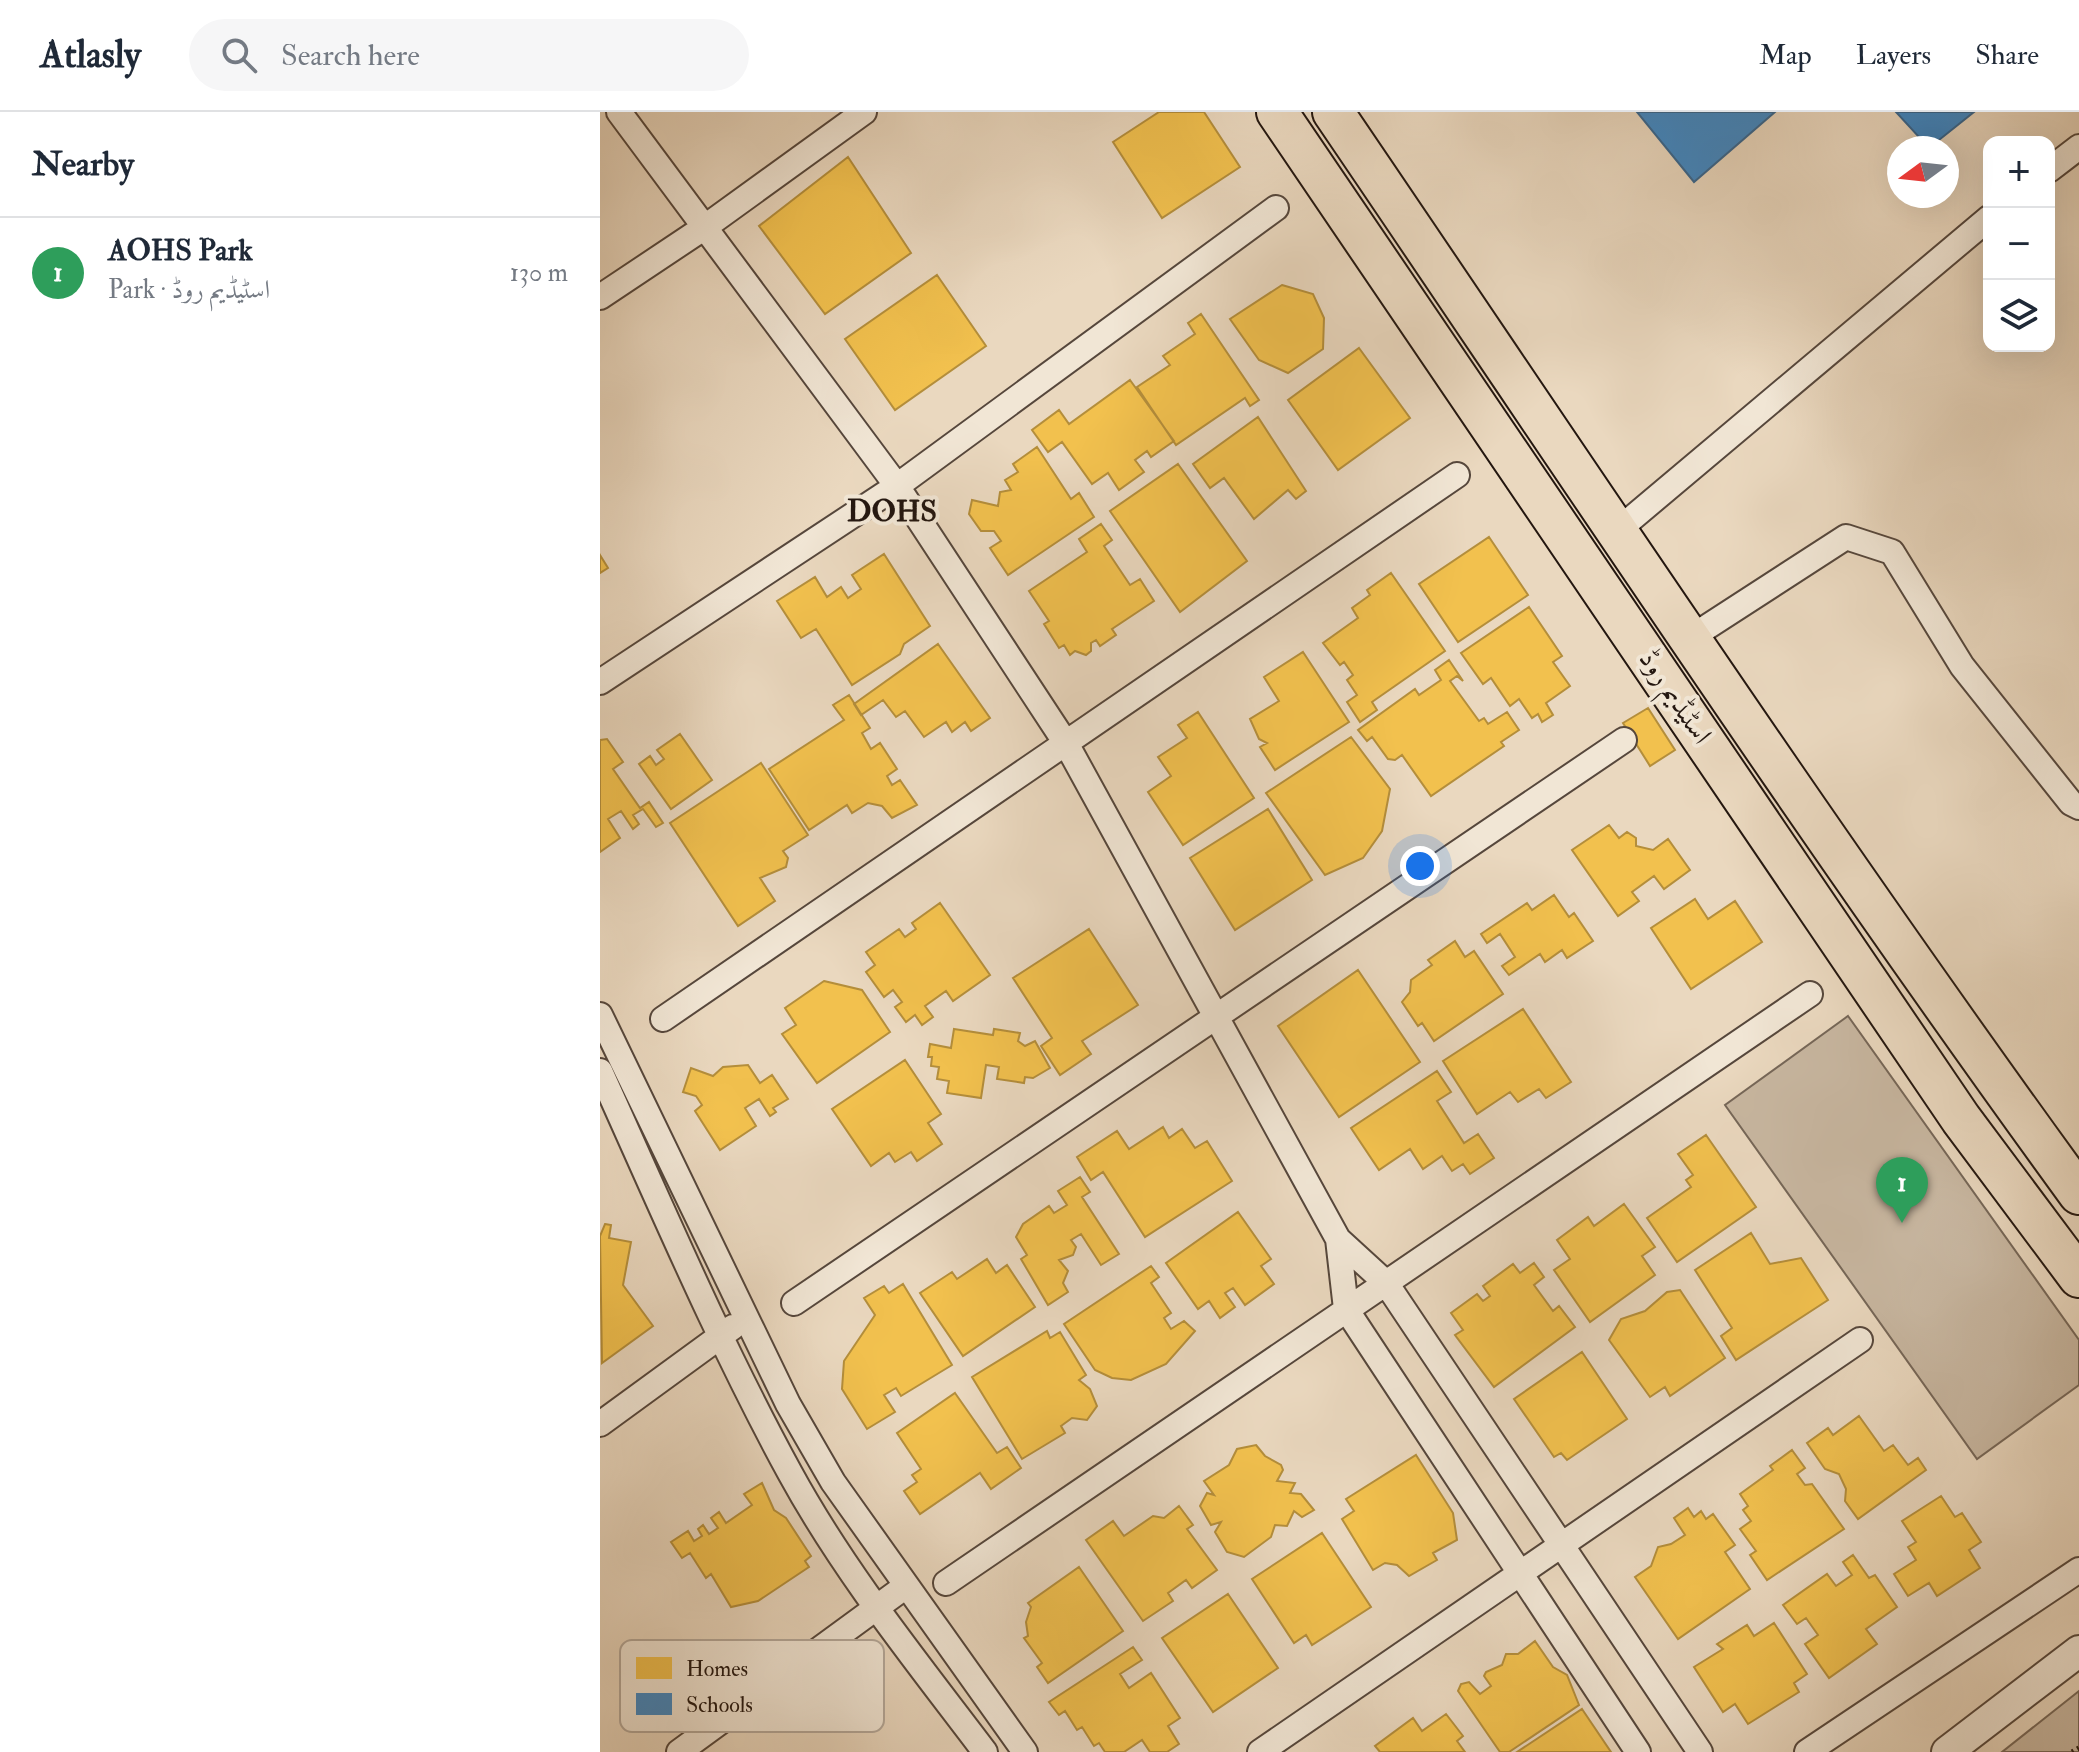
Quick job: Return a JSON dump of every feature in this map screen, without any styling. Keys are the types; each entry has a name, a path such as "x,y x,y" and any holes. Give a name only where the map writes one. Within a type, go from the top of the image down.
{"main road":[{"name":"اسٹیڈیم روڈ","path":"1277,112 1952,1106 2079,1277"},
{"name":"اسٹیڈیم روڈ","path":"1333,112 1934,994 2079,1194"}],"street":[{"path":"619,112 897,486 1067,745 1338,1239 1386,1283 1700,1752"},
{"path":"600,297 705,227 864,112"},
{"path":"2055,165 2079,147"},
{"path":"600,682 897,486 1276,208"},
{"path":"1618,530 1983,223"},
{"path":"663,1019 1457,475"},
{"path":"1690,638 1846,537 1892,552 1962,666 2071,803 2079,807"},
{"path":"794,1303 1624,740"},
{"path":"946,1583 1810,994"},
{"path":"600,1015 607,1048 748,1317 788,1404 833,1482 1025,1752"},
{"path":"600,1071 720,1336 791,1475 877,1609 985,1752"},
{"path":"1338,1239 1346,1309 1519,1577 1638,1752"},
{"path":"600,1424 748,1317"},
{"path":"1260,1752 1860,1340"},
{"path":"1807,1752 2079,1570"},
{"path":"834,1640 906,1586"},
{"path":"1947,1752 2079,1651"},
{"path":"679,1752 707,1732"}],"path":[{"path":"2073,1752 2079,1748"}],"shaded area":[{"path":"1848,1016 2079,1340 2079,1385 1977,1459 1725,1105"},
{"path":"2079,1691 2079,1752 2002,1752"}],"building: Homes":[{"path":"1159,112 1204,112 1240,167 1162,218 1113,142"},
{"path":"848,157 911,253 825,314 759,226"},
{"path":"937,275 986,346 895,410 845,339"},
{"path":"1282,285 1313,294 1324,318 1323,349 1288,373 1259,360 1230,319"},
{"path":"1201,314 1259,400 1250,406 1245,398 1176,445 1137,387 1170,365 1163,356 1195,334 1188,323"},
{"path":"1359,348 1410,418 1338,470 1288,400"},
{"path":"1130,380 1174,441 1151,457 1147,451 1135,460 1144,472 1119,490 1108,473 1092,484 1062,442 1048,452 1032,430 1059,410 1069,424"},
{"path":"1258,417 1306,491 1296,499 1288,490 1254,519 1224,478 1210,488 1193,464"},
{"path":"1037,447 1071,499 1079,493 1094,517 1008,575 990,548 1001,541 994,531 981,531 969,514 972,500 998,506 1000,492 1011,490 1005,480 1018,472 1013,464"},
{"path":"1178,464 1247,561 1180,612 1110,511"},
{"path":"1101,524 1112,540 1104,546 1130,585 1140,579 1154,601 1112,629 1116,635 1100,646 1096,640 1091,643 1091,651 1086,655 1075,651 1070,655 1064,645 1059,648 1044,624 1049,621 1029,591 1087,552 1079,539"},
{"path":"1489,537 1528,595 1458,642 1419,584"},
{"path":"884,554 930,626 904,644 900,654 852,685 816,629 801,638 777,601 815,577 827,597 841,587 848,598 861,589 852,575"},
{"path":"600,555 608,568 600,573"},
{"path":"1391,573 1445,651 1372,702 1377,710 1360,722 1347,702 1357,695 1347,680 1353,675 1344,662 1340,665 1323,643 1358,618 1352,608 1370,595 1367,590"},
{"path":"1529,607 1562,656 1553,662 1570,686 1546,703 1553,715 1542,722 1538,714 1532,718 1519,699 1510,706 1491,678 1483,684 1461,653"},
{"path":"938,644 990,718 971,731 965,722 952,732 946,722 924,737 905,711 896,717 883,700 861,715 854,704"},
{"path":"1303,652 1349,722 1275,770 1260,747 1267,743 1259,739 1250,719 1279,701 1264,677"},
{"path":"1449,660 1463,681 1457,676 1450,681 1479,721 1484,718 1488,724 1507,712 1519,730 1501,742 1504,746 1431,796 1402,755 1395,760 1388,759 1372,737 1367,741 1358,730 1415,689 1419,695 1441,680 1435,670"},
{"path":"849,695 870,728 862,733 871,749 880,743 897,769 887,776 892,785 900,780 917,805 892,818 882,806 868,803 852,813 847,805 809,830 769,769 844,720 833,705"},
{"path":"1648,708 1675,750 1650,766 1623,723"},
{"path":"1198,712 1254,798 1183,845 1148,792 1171,776 1158,757 1187,738 1178,725"},
{"path":"680,734 712,780 671,809 639,764 650,756 656,765 664,759 657,750"},
{"path":"1351,737 1390,789 1382,831 1363,858 1325,875 1266,793"},
{"path":"607,739 623,762 613,769 640,808 649,802 663,823 656,827 643,809 633,815 639,824 633,829 621,811 608,819 620,838 600,852 600,740"},
{"path":"761,763 808,835 783,851 788,858 786,867 760,878 775,901 738,926 670,823"},
{"path":"1268,809 1312,880 1235,930 1190,858"},
{"path":"1609,825 1619,838 1627,832 1636,838 1636,846 1653,850 1668,839 1690,870 1664,889 1654,876 1632,892 1639,901 1618,916 1572,850"},
{"path":"1554,895 1569,917 1574,913 1593,941 1567,958 1562,950 1545,962 1540,954 1509,975 1502,966 1515,957 1500,934 1487,943 1481,934 1527,903 1532,910"},
{"path":"1695,899 1708,919 1735,901 1762,942 1691,989 1651,928"},
{"path":"940,903 990,975 953,1001 946,991 925,1006 933,1017 922,1025 915,1015 906,1022 895,1007 902,1002 893,990 884,997 866,972 875,965 866,952 899,929 905,937 916,929 912,923"},
{"path":"1089,929 1138,1005 1082,1041 1091,1054 1060,1075 1041,1046 1052,1038 1013,978"},
{"path":"1455,941 1465,957 1474,951 1503,994 1434,1041 1422,1023 1418,1026 1402,1002 1410,992 1411,980 1432,965 1428,960"},
{"path":"1358,970 1420,1062 1339,1117 1278,1026"},
{"path":"824,981 862,990 890,1032 817,1083 782,1034 796,1025 785,1008"},
{"path":"1523,1009 1571,1082 1546,1098 1539,1089 1518,1102 1510,1092 1477,1114 1443,1061"},
{"path":"954,1029 993,1035 994,1029 1020,1033 1018,1041 1025,1046 1035,1041 1050,1068 1033,1078 1025,1077 1024,1083 997,1079 999,1067 986,1065 981,1098 947,1093 949,1081 937,1079 939,1067 931,1066 932,1057 928,1057 930,1044 951,1048"},
{"path":"905,1060 941,1114 928,1123 942,1144 917,1161 911,1152 895,1162 889,1153 871,1166 832,1109"},
{"path":"748,1065 760,1083 772,1075 788,1099 773,1108 776,1112 770,1116 759,1099 745,1108 756,1126 720,1150 695,1111 702,1105 696,1096 683,1092 691,1068 713,1076 723,1067"},
{"path":"1437,1071 1451,1092 1437,1101 1464,1143 1478,1134 1494,1158 1470,1174 1463,1164 1452,1171 1442,1156 1423,1169 1410,1149 1379,1170 1351,1128"},
{"path":"1163,1127 1169,1138 1182,1129 1195,1148 1207,1141 1232,1181 1145,1237 1103,1172 1091,1180 1077,1157 1117,1131 1129,1149"},
{"path":"1706,1135 1756,1207 1677,1262 1647,1218 1691,1187 1686,1180 1693,1175 1678,1154"},
{"path":"1080,1177 1090,1192 1082,1197 1119,1254 1101,1265 1081,1234 1071,1240 1076,1247 1073,1255 1059,1260 1068,1271 1063,1283 1068,1292 1048,1305 1021,1259 1027,1255 1016,1237 1023,1224 1049,1206 1054,1213 1067,1205 1058,1191"},
{"path":"1624,1204 1655,1247 1642,1256 1655,1275 1590,1322 1554,1270 1570,1259 1557,1240 1588,1217 1594,1226"},
{"path":"1238,1212 1271,1259 1261,1266 1274,1284 1245,1305 1233,1288 1225,1293 1235,1307 1220,1318 1209,1301 1198,1309 1166,1263"},
{"path":"605,1224 611,1225 609,1238 631,1242 623,1285 653,1326 602,1363 600,1236"},
{"path":"1751,1233 1770,1264 1801,1258 1828,1300 1736,1360 1721,1336 1732,1328 1695,1270"},
{"path":"987,1259 996,1273 1007,1265 1035,1307 963,1356 920,1293 952,1272 957,1279"},
{"path":"1534,1263 1544,1277 1534,1285 1553,1311 1559,1306 1575,1327 1494,1387 1455,1335 1463,1330 1451,1313 1477,1294 1483,1301 1490,1296 1483,1286 1513,1264 1520,1273"},
{"path":"1151,1266 1159,1277 1151,1283 1171,1313 1164,1318 1171,1329 1184,1321 1195,1331 1166,1364 1131,1380 1112,1378 1095,1370 1064,1324"},
{"path":"903,1284 952,1365 901,1396 896,1388 884,1395 895,1412 867,1429 842,1389 844,1361 875,1315 864,1298 884,1286 889,1293"},
{"path":"1680,1290 1725,1358 1670,1396 1665,1387 1650,1397 1609,1340 1621,1319 1645,1311 1667,1292"},
{"path":"1047,1331 1050,1338 1060,1332 1086,1375 1079,1380 1090,1389 1097,1406 1087,1420 1072,1418 1061,1426 1065,1433 1022,1459 972,1377"},
{"path":"1582,1352 1627,1419 1567,1460 1561,1453 1554,1457 1514,1399"},
{"path":"955,1393 997,1453 1007,1447 1021,1468 991,1489 980,1473 920,1514 904,1491 917,1482 912,1475 921,1469 897,1433"},
{"path":"1859,1416 1884,1451 1893,1445 1908,1465 1918,1458 1926,1470 1858,1519 1845,1501 1846,1489 1839,1474 1825,1469 1807,1443 1828,1428 1833,1435"},
{"path":"1256,1445 1265,1456 1281,1465 1283,1470 1277,1481 1295,1483 1290,1493 1301,1494 1314,1510 1302,1517 1294,1511 1287,1526 1275,1525 1271,1537 1244,1557 1227,1552 1215,1532 1221,1522 1211,1525 1200,1506 1207,1493 1214,1495 1204,1481 1229,1465 1237,1449"},
{"path":"1792,1450 1805,1468 1797,1474 1805,1485 1812,1484 1844,1529 1767,1580 1750,1555 1756,1551 1740,1529 1751,1521 1743,1510 1748,1506 1740,1494 1773,1470 1770,1466"},
{"path":"1416,1455 1453,1513 1457,1540 1433,1553 1437,1560 1409,1576 1397,1565 1385,1563 1373,1570 1342,1519 1354,1511 1346,1499"},
{"path":"762,1483 774,1510 786,1518 811,1556 805,1561 809,1567 758,1601 731,1607 711,1574 706,1578 690,1553 682,1558 671,1542 688,1531 694,1541 702,1536 698,1529 703,1525 709,1534 718,1528 711,1518 719,1512 726,1523 752,1505 744,1494"},
{"path":"1941,1496 1955,1517 1962,1513 1981,1542 1969,1550 1980,1568 1937,1596 1929,1583 1908,1596 1894,1574 1916,1560 1908,1547 1916,1542 1902,1521"},
{"path":"1179,1506 1193,1525 1187,1529 1217,1570 1192,1588 1186,1580 1168,1593 1173,1601 1143,1621 1086,1540 1113,1521 1124,1536 1153,1516 1164,1518"},
{"path":"1688,1508 1694,1517 1701,1511 1706,1519 1713,1514 1735,1545 1725,1552 1750,1589 1678,1639 1635,1577 1651,1566 1658,1547 1671,1544 1685,1535 1674,1518"},
{"path":"1322,1533 1371,1607 1312,1645 1306,1635 1294,1643 1252,1579"},
{"path":"1853,1555 1869,1578 1875,1575 1897,1607 1866,1629 1877,1644 1829,1678 1805,1644 1818,1635 1806,1618 1797,1624 1783,1605 1827,1574 1836,1586 1852,1575 1843,1562"},
{"path":"1079,1567 1123,1631 1048,1683 1037,1667 1042,1663 1024,1638 1028,1636 1026,1622 1031,1607 1028,1603"},
{"path":"1228,1594 1278,1668 1213,1712 1162,1638"},
{"path":"1774,1623 1807,1674 1794,1683 1799,1692 1748,1724 1735,1704 1723,1712 1694,1667 1723,1649 1717,1644 1747,1625 1754,1636"},
{"path":"1535,1641 1553,1667 1567,1675 1579,1705 1509,1752 1500,1752 1458,1691 1461,1684 1469,1682 1480,1694 1491,1686 1484,1676 1486,1672 1502,1665 1506,1654 1518,1654"},
{"path":"1133,1647 1142,1660 1120,1674 1129,1688 1151,1673 1180,1718 1168,1726 1179,1744 1167,1752 1150,1752 1142,1740 1124,1752 1105,1752 1099,1743 1094,1746 1082,1727 1077,1730 1065,1711 1059,1715 1049,1702"},
{"path":"1582,1709 1611,1752 1517,1752"},
{"path":"1446,1714 1463,1736 1457,1741 1465,1752 1380,1752 1375,1746 1413,1718 1422,1731"}],"building: Schools":[{"path":"1637,112 1775,112 1694,182"},
{"path":"1896,112 1974,112 1944,136 1918,136"}],"place":[{"name":"AOHS Park","path":"1902,1223"}],"district":[{"name":"DOHS","path":"892,511"}]}
